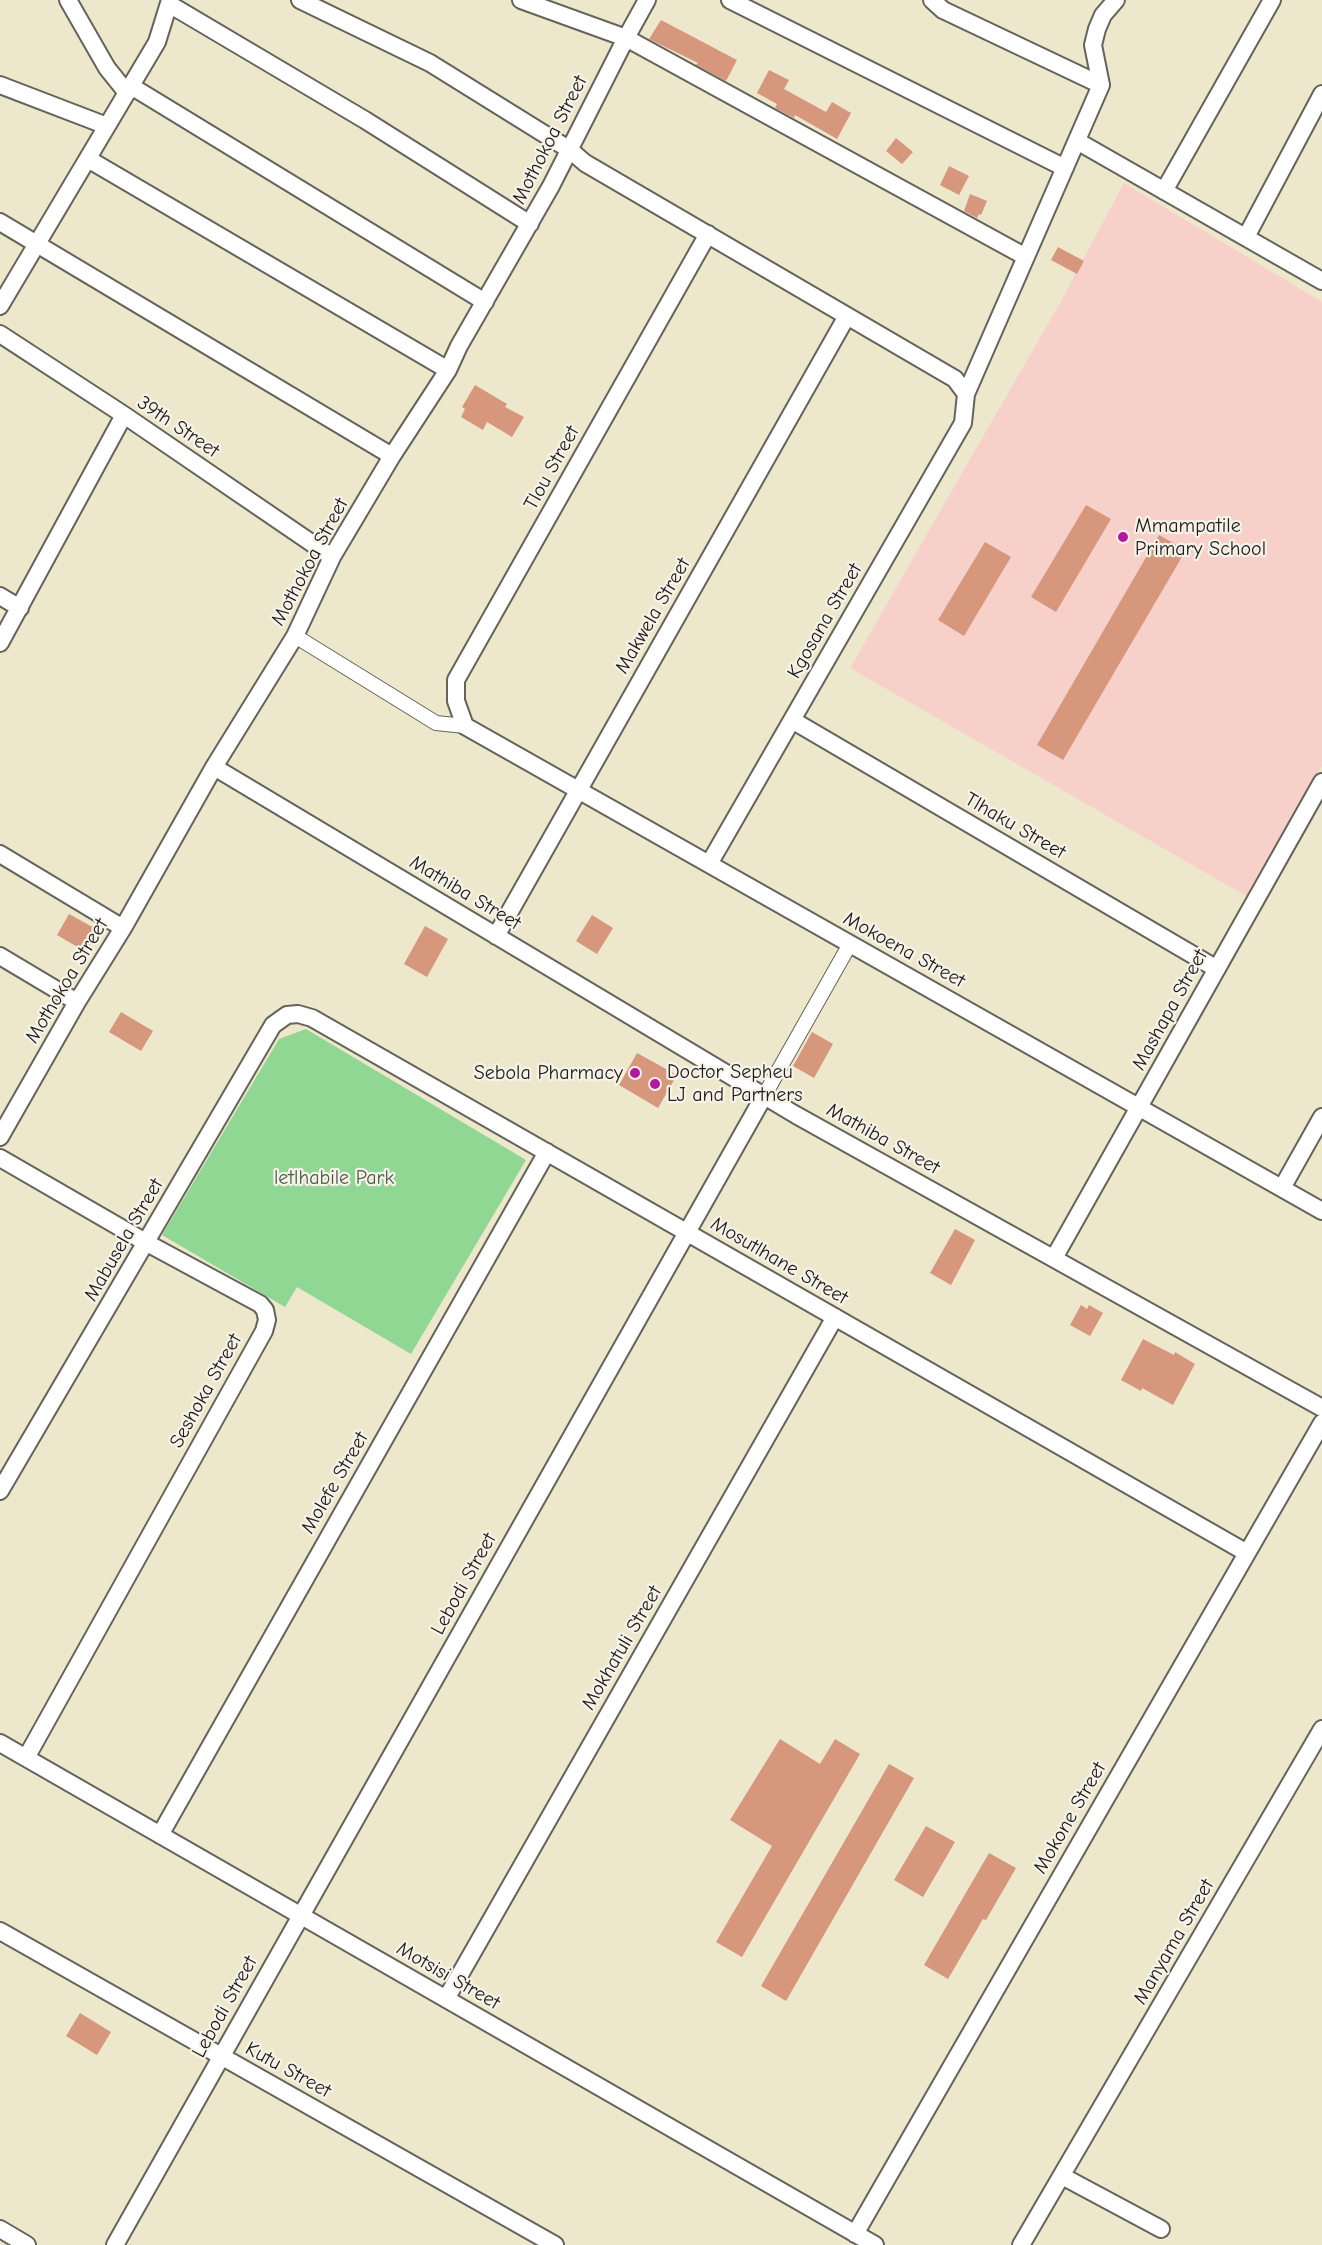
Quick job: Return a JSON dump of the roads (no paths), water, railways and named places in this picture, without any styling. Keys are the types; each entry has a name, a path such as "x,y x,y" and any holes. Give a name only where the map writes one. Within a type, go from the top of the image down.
{"street":[{"path":"68,0 107,68 129,89 485,302"},
{"path":"300,0 430,63 570,150 585,163 955,379 966,394"},
{"path":"521,0 626,38 1026,257"},
{"name":"Mothokoa Street","path":"0,1137 5,1115 123,928 214,767 295,636 332,557 392,456 448,370 459,346 570,150 647,0"},
{"path":"932,0 943,10 1101,85"},
{"path":"1101,85 1093,45 1100,22 1116,0"},
{"path":"1164,191 1272,0"},
{"path":"0,306 157,42 169,2 365,120 530,224"},
{"path":"740,2 1065,168"},
{"path":"0,85 107,126"},
{"name":"Kgosana Street","path":"709,864 963,423 966,394 1101,85"},
{"path":"1246,237 1322,94"},
{"path":"1077,141 1321,279"},
{"path":"87,159 448,370"},
{"path":"0,222 392,456"},
{"name":"Tlou Street","path":"465,726 456,701 456,680 708,234"},
{"name":"Makwela Street","path":"496,936 847,316"},
{"name":"39th Street","path":"0,334 124,415 332,557"},
{"path":"0,643 124,415"},
{"path":"0,596 20,608"},
{"path":"295,636 436,723 465,726"},
{"name":"Tlhaku Street","path":"792,720 1217,969"},
{"name":"Mokoena Street","path":"465,726 1322,1211"},
{"name":"Mathiba Street","path":"214,767 764,1096 1322,1408"},
{"name":"Mashapa Street","path":"1054,1258 1322,782"},
{"path":"0,854 123,928"},
{"name":"Lebodi Street","path":"116,2245 850,944"},
{"path":"0,956 77,1002"},
{"name":"Mosutlhane Street","path":"288,1015 298,1014 312,1018 1247,1553"},
{"name":"Mabusela Street","path":"0,1491 273,1025 288,1015"},
{"path":"1282,1188 1322,1117"},
{"name":"Molefe Street","path":"160,1835 547,1152"},
{"name":"Seshoka Street","path":"0,1158 147,1243 260,1304 266,1310 267,1320 264,1331 27,1758"},
{"name":"Mokhatuli Street","path":"446,1999 835,1317"},
{"name":"Mokone Street","path":"855,2234 1322,1423"},
{"name":"Manyama Street","path":"1021,2245 1322,1729"},
{"name":"Motsisi Street","path":"0,1743 875,2245"},
{"name":"Kutu Street","path":"0,1931 555,2245"},
{"path":"1062,2176 1161,2229"},
{"path":"0,2229 27,2245"}],"place":[{"name":"Mmampatile Primary School","path":"1123,537"},
{"name":"Sebola Pharmacy","path":"635,1073"},
{"name":"Doctor Sepheu LJ and Partners","path":"655,1084"}],"park label":[{"name":"letlhabile Park","path":"334,1178"}]}
